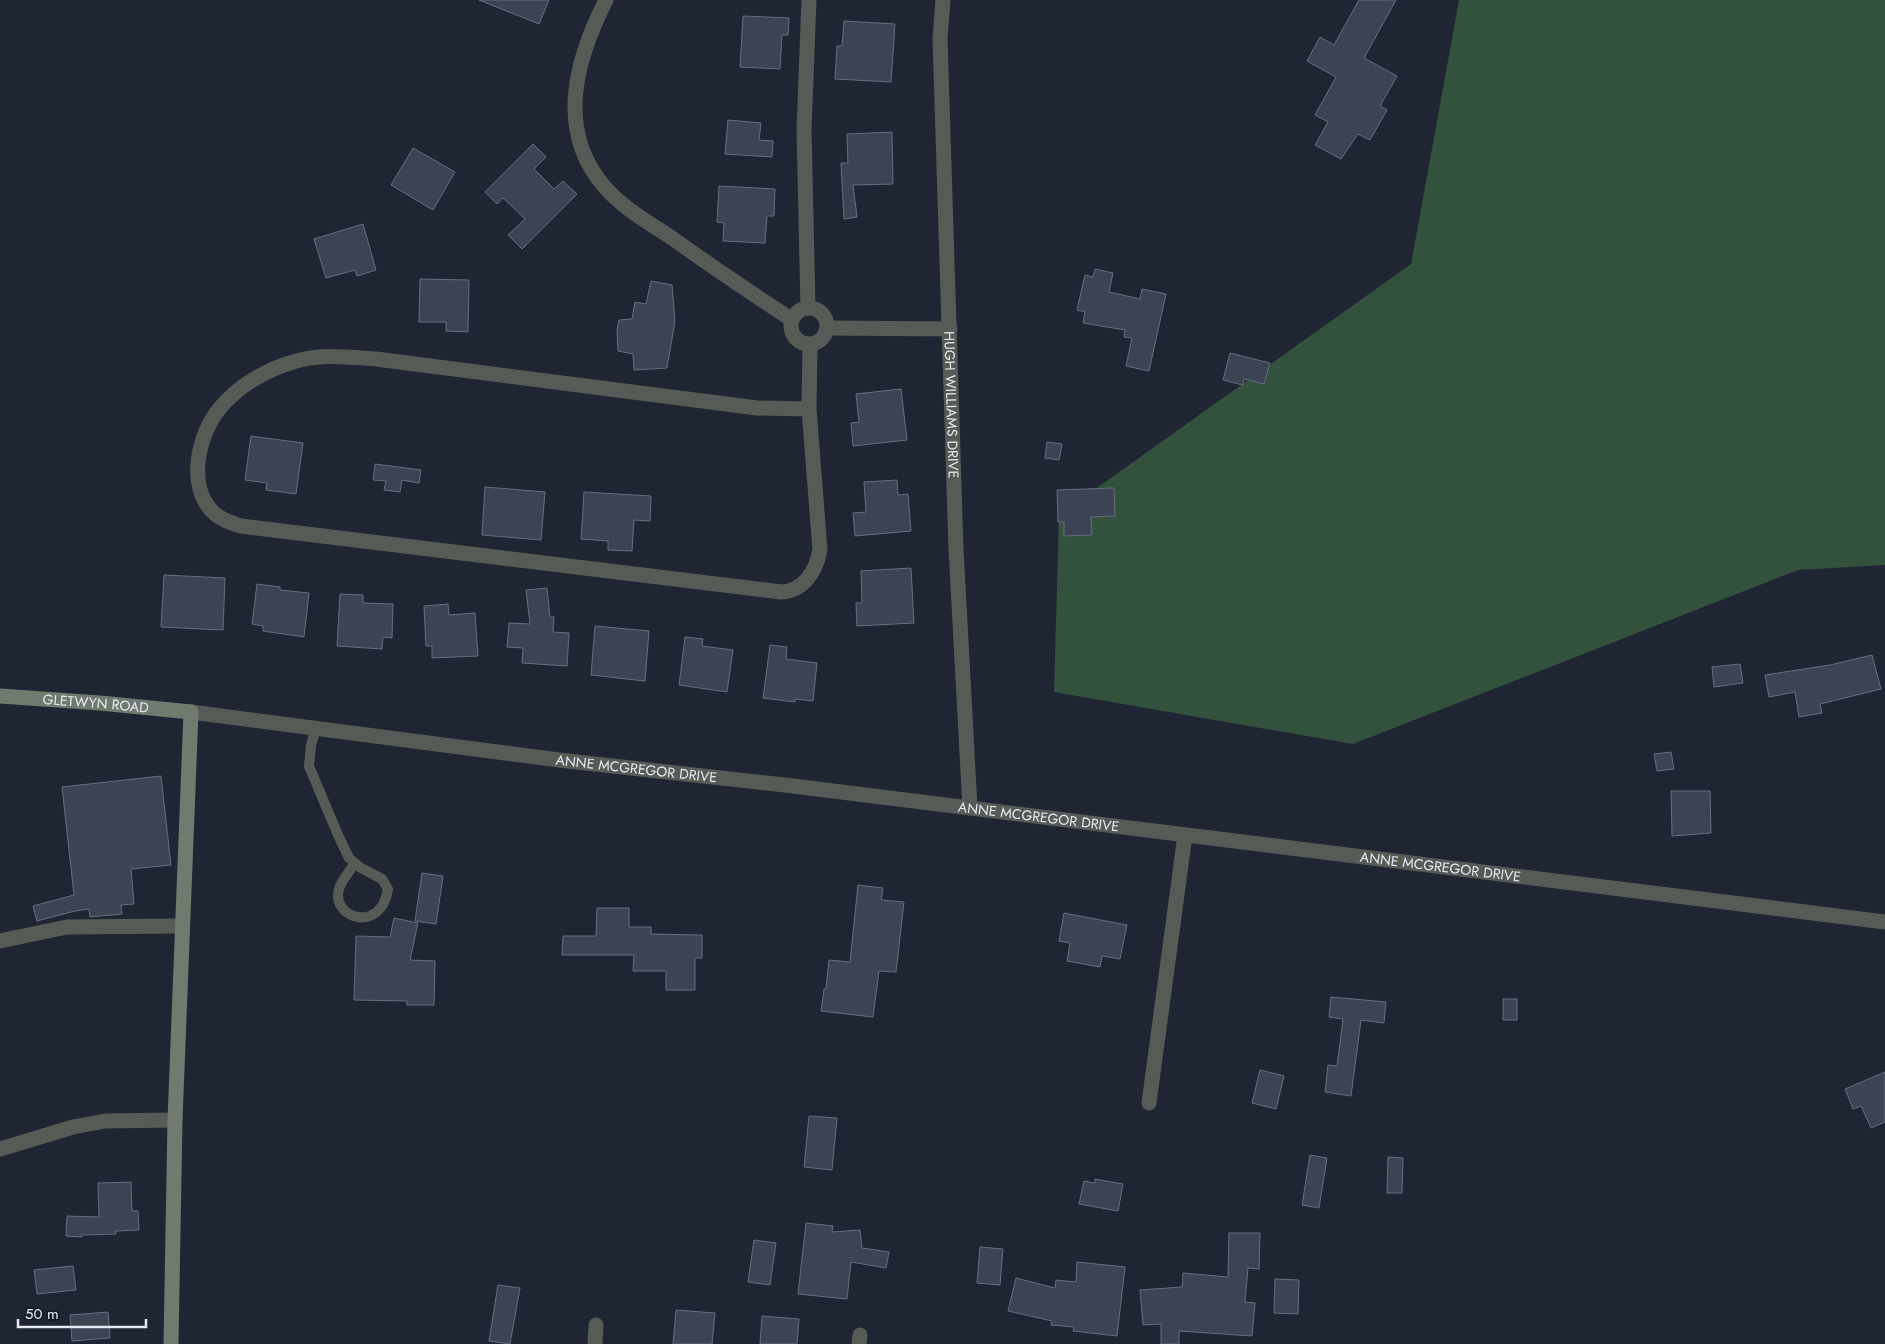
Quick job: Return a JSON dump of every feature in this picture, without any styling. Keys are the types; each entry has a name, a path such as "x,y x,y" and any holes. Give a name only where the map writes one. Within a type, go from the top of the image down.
{"street":[{"path":"606,0 580,67 576,89 574,113 579,141 588,165 604,186 623,204 791,319"},
{"path":"808,308 804,129 809,0"},
{"name":"HUGH WILLIAMS DRIVE","path":"943,0 940,38 956,549 970,808"},
{"path":"808,308 820,312 824,316 827,328 824,336 818,342 810,345 802,343 792,333 791,319 797,313 808,308"},
{"path":"827,328 950,329"},
{"path":"809,409 758,408 376,359 328,356 311,357 263,374 238,390 219,409 204,436 197,461 198,478 202,495 213,513 224,520 241,526 792,592 810,575 818,560 820,550 809,409 810,345"},
{"name":"GLETWYN ROAD","path":"0,696 191,712"},
{"path":"171,1344 175,1120 191,712"},
{"name":"ANNE MCGREGOR DRIVE","path":"191,712 559,760 795,786 1885,922"},
{"path":"1149,1103 1185,835"},
{"path":"0,941 67,927 182,926"},
{"path":"0,1149 73,1127 105,1121 175,1120"},
{"path":"595,1344 596,1325"}],"lane":[{"path":"316,729 311,745 309,766 338,834 349,858 382,879 388,889 386,901 380,910 366,917 352,917 343,910 339,900 340,887 355,863"}],"green space":[{"path":"1459,0 1885,0 1885,565 1798,570 1353,744 1054,692 1059,515 1411,264"}],"building":[{"path":"479,0 549,0 539,24"},
{"path":"1359,0 1396,0 1364,58 1397,76 1380,106 1387,110 1370,140 1358,134 1341,159 1315,145 1328,122 1315,115 1336,77 1307,61 1320,37 1334,45"},
{"path":"743,16 789,18 788,35 782,35 780,69 740,67"},
{"path":"844,21 895,24 891,82 835,79 837,46 842,46"},
{"path":"728,120 761,123 759,140 773,141 772,157 725,154"},
{"path":"892,132 893,184 853,185 857,217 844,219 841,163 848,163 847,134"},
{"path":"533,144 546,157 534,169 554,189 563,181 577,194 522,249 508,235 525,219 503,198 497,204 485,192"},
{"path":"413,148 455,172 433,210 391,185"},
{"path":"719,186 775,189 774,216 767,216 765,243 723,241 724,223 717,222"},
{"path":"363,224 376,270 357,276 355,270 326,278 314,239"},
{"path":"1095,269 1113,273 1109,292 1140,299 1142,289 1166,294 1149,371 1126,366 1132,338 1124,337 1125,330 1083,323 1085,312 1077,310 1085,275 1093,277"},
{"path":"420,279 469,280 468,332 446,331 446,322 419,322"},
{"path":"651,281 672,285 675,321 667,368 634,370 633,354 618,351 617,330 619,320 632,319 635,302 646,304"},
{"path":"1230,353 1270,363 1264,384 1244,379 1243,385 1223,380"},
{"path":"901,389 907,440 853,446 851,423 859,422 856,394"},
{"path":"251,436 303,443 296,494 266,490 267,483 245,480"},
{"path":"1047,442 1062,444 1059,460 1045,458"},
{"path":"375,464 421,470 419,483 402,480 400,492 384,490 386,481 373,480"},
{"path":"897,480 898,495 908,494 911,531 855,536 853,513 866,512 864,482"},
{"path":"485,487 545,492 541,540 482,535"},
{"path":"1114,488 1115,516 1091,517 1092,535 1064,536 1064,522 1058,522 1057,490"},
{"path":"584,492 651,496 650,521 634,520 632,551 608,550 608,541 581,539"},
{"path":"911,568 914,623 857,626 856,603 862,603 861,571"},
{"path":"164,575 225,578 223,630 161,627"},
{"path":"257,584 280,587 280,590 309,593 304,637 263,631 263,626 252,624"},
{"path":"547,588 550,617 554,617 553,632 569,633 567,666 522,663 523,648 507,647 509,623 530,624 526,590"},
{"path":"340,594 363,595 363,603 393,604 392,638 383,637 382,649 337,646"},
{"path":"448,604 449,615 475,613 478,656 432,658 432,646 426,646 424,606"},
{"path":"595,626 649,631 645,681 591,675"},
{"path":"685,637 703,639 702,646 733,650 727,692 679,685"},
{"path":"770,645 787,647 786,659 817,663 813,701 795,699 795,702 763,698"},
{"path":"1872,655 1881,689 1820,704 1822,713 1799,717 1795,692 1769,697 1765,675 1830,665"},
{"path":"1740,664 1743,683 1714,687 1712,667"},
{"path":"1671,752 1674,769 1657,771 1654,754"},
{"path":"161,776 171,865 131,869 134,904 121,905 122,914 90,917 89,909 37,921 33,906 74,895 62,787"},
{"path":"1671,791 1710,791 1711,833 1672,836"},
{"path":"422,873 443,876 436,924 415,921"},
{"path":"858,885 883,888 881,900 904,902 896,972 879,971 873,1017 821,1011 824,989 826,989 829,960 850,962"},
{"path":"597,908 629,908 629,927 651,927 651,934 702,935 702,958 695,958 695,990 666,990 666,971 633,971 634,955 562,955 563,936 596,936"},
{"path":"1064,913 1127,925 1120,959 1102,956 1100,967 1067,961 1070,943 1059,941"},
{"path":"394,918 418,923 410,960 435,961 434,1005 407,1005 407,1001 354,1000 356,936 390,937"},
{"path":"1331,997 1386,1002 1384,1023 1361,1020 1351,1096 1325,1092 1328,1065 1337,1066 1343,1019 1329,1017"},
{"path":"1503,999 1517,999 1517,1020 1503,1020"},
{"path":"1260,1070 1284,1076 1276,1109 1252,1103"},
{"path":"1885,1072 1885,1122 1871,1128 1861,1106 1853,1109 1845,1089"},
{"path":"809,1116 837,1118 832,1170 804,1167"},
{"path":"1310,1155 1327,1158 1319,1208 1302,1205"},
{"path":"1388,1157 1403,1158 1402,1193 1387,1193"},
{"path":"1095,1179 1123,1184 1118,1211 1079,1204 1084,1181 1095,1183"},
{"path":"131,1182 132,1211 138,1211 139,1230 116,1231 116,1234 82,1235 82,1237 66,1236 67,1216 99,1217 98,1183"},
{"path":"806,1223 833,1226 832,1232 860,1230 862,1248 889,1252 886,1268 851,1262 847,1299 798,1294"},
{"path":"1229,1233 1260,1233 1259,1269 1248,1268 1245,1302 1255,1303 1252,1336 1179,1331 1179,1344 1161,1344 1161,1324 1143,1325 1140,1290 1182,1287 1183,1273 1228,1277"},
{"path":"754,1240 776,1243 770,1285 748,1282"},
{"path":"980,1247 1003,1249 1000,1285 977,1283"},
{"path":"1077,1262 1125,1267 1117,1336 1073,1331 1074,1327 1051,1325 1052,1321 1008,1311 1016,1278 1055,1288 1056,1280 1076,1282"},
{"path":"73,1266 76,1290 37,1294 34,1270"},
{"path":"1275,1279 1299,1280 1298,1314 1274,1313"},
{"path":"498,1285 520,1288 510,1344 489,1341"},
{"path":"676,1310 715,1313 712,1344 673,1344"},
{"path":"108,1312 110,1338 72,1341 70,1315"},
{"path":"762,1316 799,1319 797,1344 760,1344"}]}
